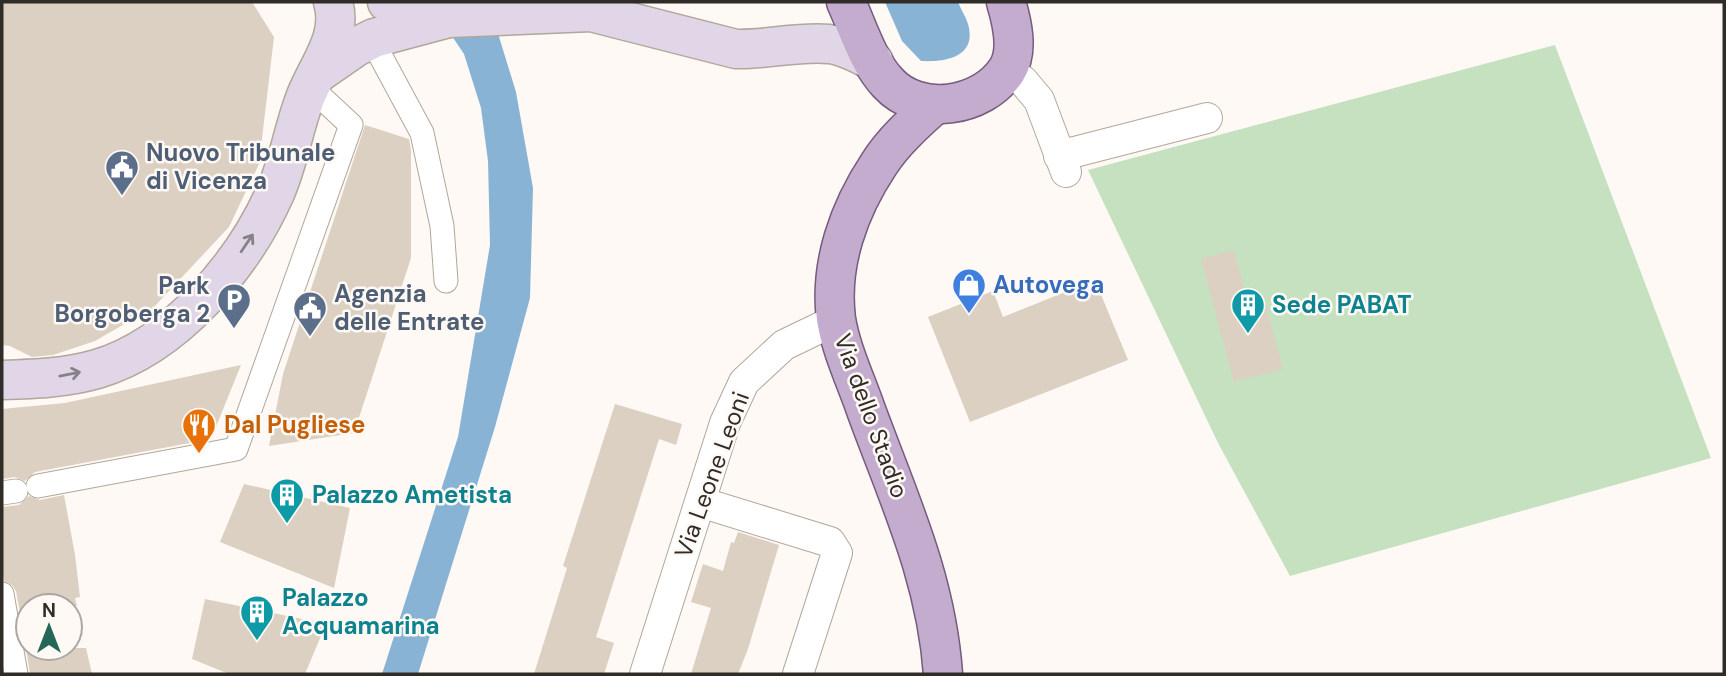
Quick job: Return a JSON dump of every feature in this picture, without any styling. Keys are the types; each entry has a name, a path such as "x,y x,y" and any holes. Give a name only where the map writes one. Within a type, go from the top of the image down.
{"main road":[{"path":"793,45 813,34 832,2"},
{"path":"846,2 881,72"},
{"path":"313,80 356,47 418,14 591,12 736,49 760,50 793,45 830,44 853,50 905,95 933,106 956,103 978,95 1008,69 1013,38 1006,2"},
{"path":"2,380 50,378 98,368 148,346 179,322 226,272 252,237 276,192 335,14"},
{"name":"Via dello Stadio","path":"879,163 881,72"},
{"name":"Via dello Stadio","path":"933,106 906,130 879,163 848,221 839,254 835,287 836,320 861,396 918,544 937,616 943,674"}],"street":[{"path":"380,55 422,133 442,226 446,281"},
{"path":"1008,69 1023,80 1039,100 1062,164 1207,118"},
{"path":"18,490 236,449 351,125 313,80"},
{"name":"Via Leone Leoni","path":"645,674 725,423 744,383 784,345 836,320"},
{"path":"700,502 830,542 837,553 798,674"},
{"path":"2,594 16,674"}],"green space":[{"path":"1555,45 1711,458 1290,576 1218,443 1088,170"}],"water":[{"path":"429,2 496,27 516,92 533,188 530,298 495,427 418,674 382,674 458,437 490,245 488,161 481,108 464,54"},
{"path":"885,2 958,2 969,28 967,46 962,52 947,59 921,61 902,41"}],"building":[{"name":"Nuovo Tribunale di Vicenza","path":"2,2 252,2 274,37 259,164 229,227 154,307 95,341 53,355 32,357 2,345"},
{"path":"365,125 409,139 411,258 354,433 269,446 283,374"},
{"name":"Sede PABAT","path":"1234,250 1247,300 1263,296 1283,369 1234,382 1201,259"},
{"path":"1095,280 1128,360 970,422 928,317 993,291 1003,317"},
{"path":"241,365 211,439 35,472 25,481 15,477 2,479 2,409 65,403"},
{"path":"615,404 682,424 676,445 659,439 596,637 614,643 604,674 534,674 567,568 563,566"},
{"name":"Palazzo Ametista","path":"244,484 350,508 334,588 220,542"},
{"path":"64,495 79,592 16,592 12,585 4,581 2,507 19,505 29,496 40,500"},
{"path":"738,532 779,545 748,649 738,674 691,674 711,608 691,602 703,564 723,571 731,542 734,543"},
{"name":"Palazzo Acquamarina","path":"205,599 326,624 305,674 229,674 192,659"},
{"path":"86,648 92,674 30,674 28,662 84,662"}],"place":[{"name":"Nuovo Tribunale di Vicenza","path":"122,197"},
{"name":"Autovega","path":"969,315"},
{"name":"Park Borgoberga 2","path":"234,330"},
{"name":"Sede PABAT","path":"1248,335"},
{"name":"Agenzia delle Entrate","path":"310,338"},
{"name":"Dal Pugliese","path":"199,455"},
{"name":"Palazzo Ametista","path":"287,525"},
{"name":"Palazzo Acquamarina","path":"257,642"}]}
